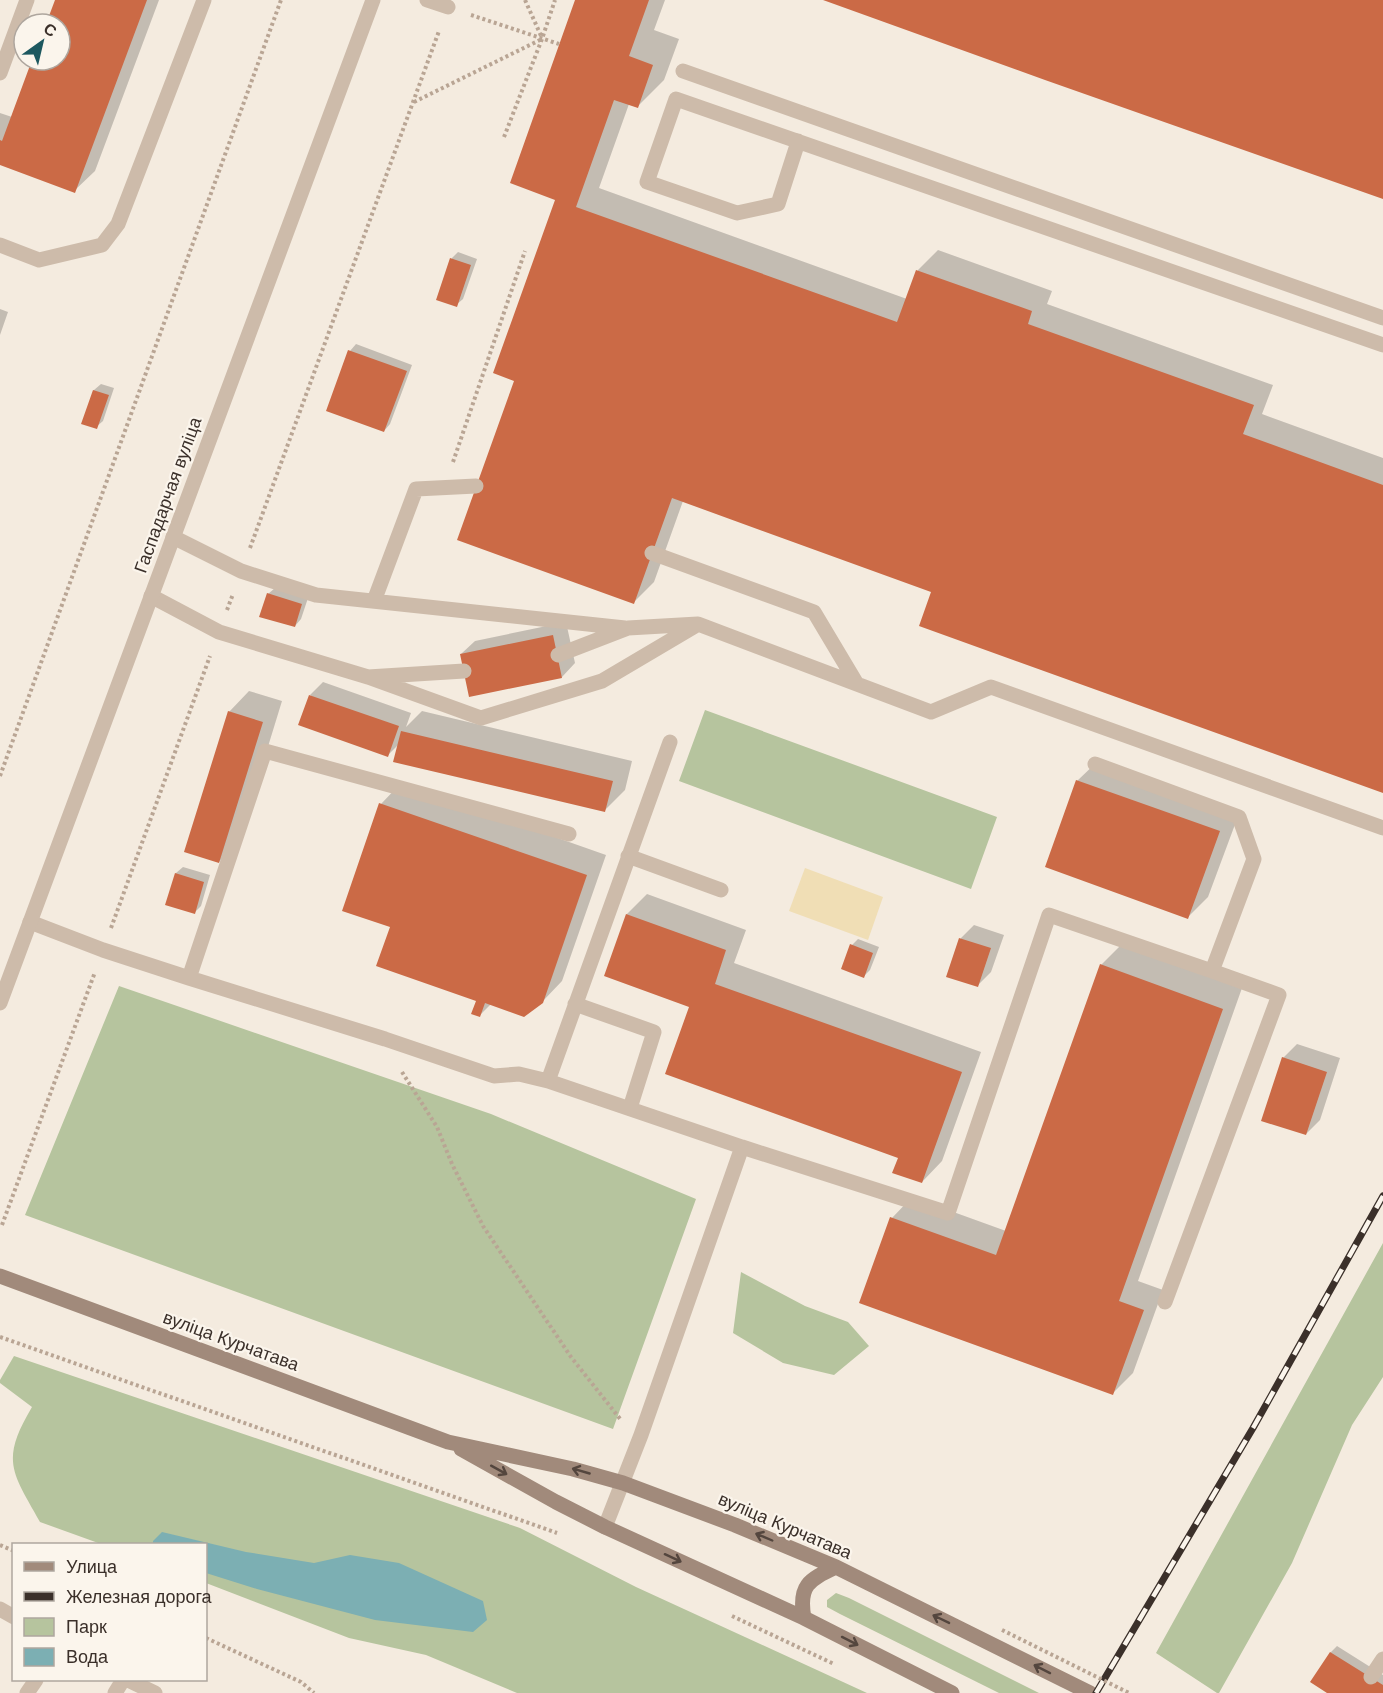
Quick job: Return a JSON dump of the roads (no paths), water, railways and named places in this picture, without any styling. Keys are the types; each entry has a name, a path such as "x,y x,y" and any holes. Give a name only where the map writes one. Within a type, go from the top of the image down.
{"main road":[{"name":"вуліца Курчатава","path":"0,1276 448,1442 573,1469 623,1483 735,1525 836,1568 1090,1693"},
{"name":"вуліца Курчатава","path":"448,1442 605,1527 804,1618 952,1693"},
{"path":"804,1618 801,1604 803,1590 813,1578 836,1568"}],"street":[{"path":"0,73 27,0"},
{"path":"0,245 39,260 102,245 118,225 204,0"},
{"name":"Гаспадарчая вуліца","path":"0,1003 373,0"},
{"path":"427,0 448,7"},
{"path":"683,71 1383,318"},
{"path":"798,141 778,204 737,213 647,182 676,99 798,141 1383,345"},
{"path":"374,601 416,489 476,486"},
{"path":"173,537 241,571 315,595 628,628 698,624 931,712 992,687 1383,828"},
{"path":"652,553 814,612 857,684"},
{"path":"151,596 219,632 368,677 481,718 602,681 698,624"},
{"path":"558,655 628,628"},
{"path":"368,677 464,671"},
{"path":"548,1082 670,742"},
{"path":"189,978 265,751 569,834"},
{"path":"1095,764 1239,817 1254,859 1212,971"},
{"path":"628,856 721,890"},
{"path":"30,922 103,950 494,1076 519,1074 548,1082 948,1213 1049,915 1279,995 1165,1302"},
{"path":"575,1004 654,1032 630,1108"},
{"path":"605,1527 641,1435 742,1147"},
{"path":"1371,1677 1383,1659"},
{"path":"130,1681 155,1693"}],"water":[{"path":"162,1532 246,1552 314,1563 350,1555 399,1563 483,1601 487,1620 473,1632 375,1620 207,1573 207,1543 153,1543"}],"railway":[{"path":"1096,1693 1253,1428 1383,1196"}]}
